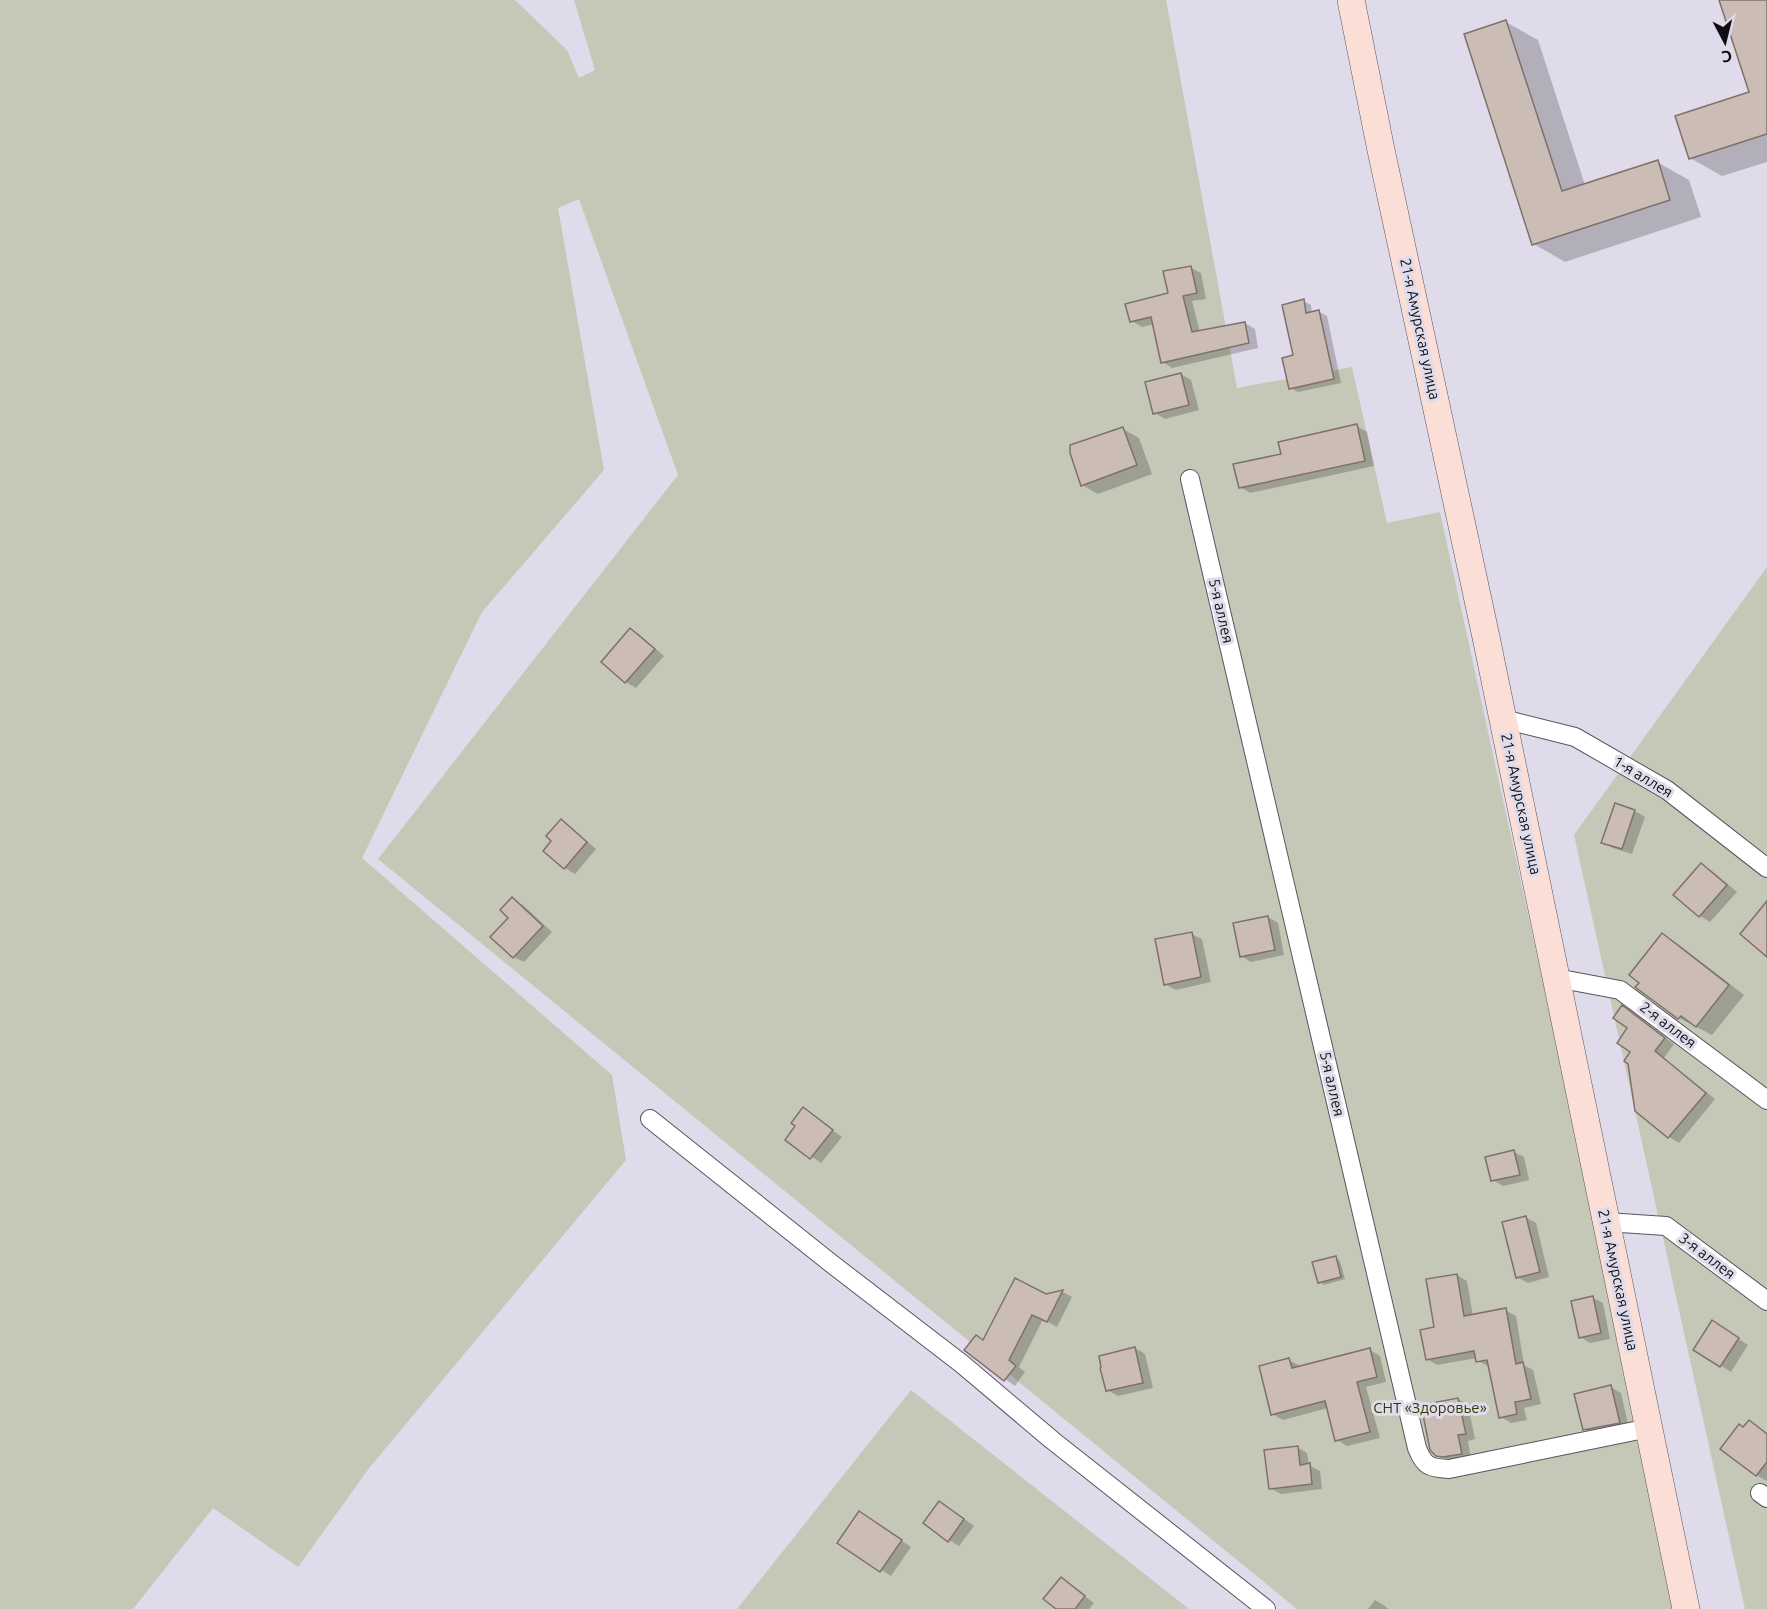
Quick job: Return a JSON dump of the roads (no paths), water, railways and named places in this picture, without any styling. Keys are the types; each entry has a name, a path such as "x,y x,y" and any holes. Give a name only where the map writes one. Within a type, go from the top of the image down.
{"main road":[{"name":"21-я Амурская улица","path":"1351,0 1503,719 1686,1609"}],"street":[{"name":"5-я аллея","path":"1190,479 1422,1461 1434,1468 1449,1469 1649,1428"},
{"name":"1-я аллея","path":"1503,719 1575,737 1667,790 1767,868"},
{"name":"2-я аллея","path":"1556,978 1620,990 1767,1100"},
{"path":"650,1119 962,1364 1052,1440 1266,1609"},
{"name":"3-я аллея","path":"1606,1222 1666,1226 1767,1301"}],"park label":[{"name":"СНТ «Здоровье»","path":"1430,1408"}]}
